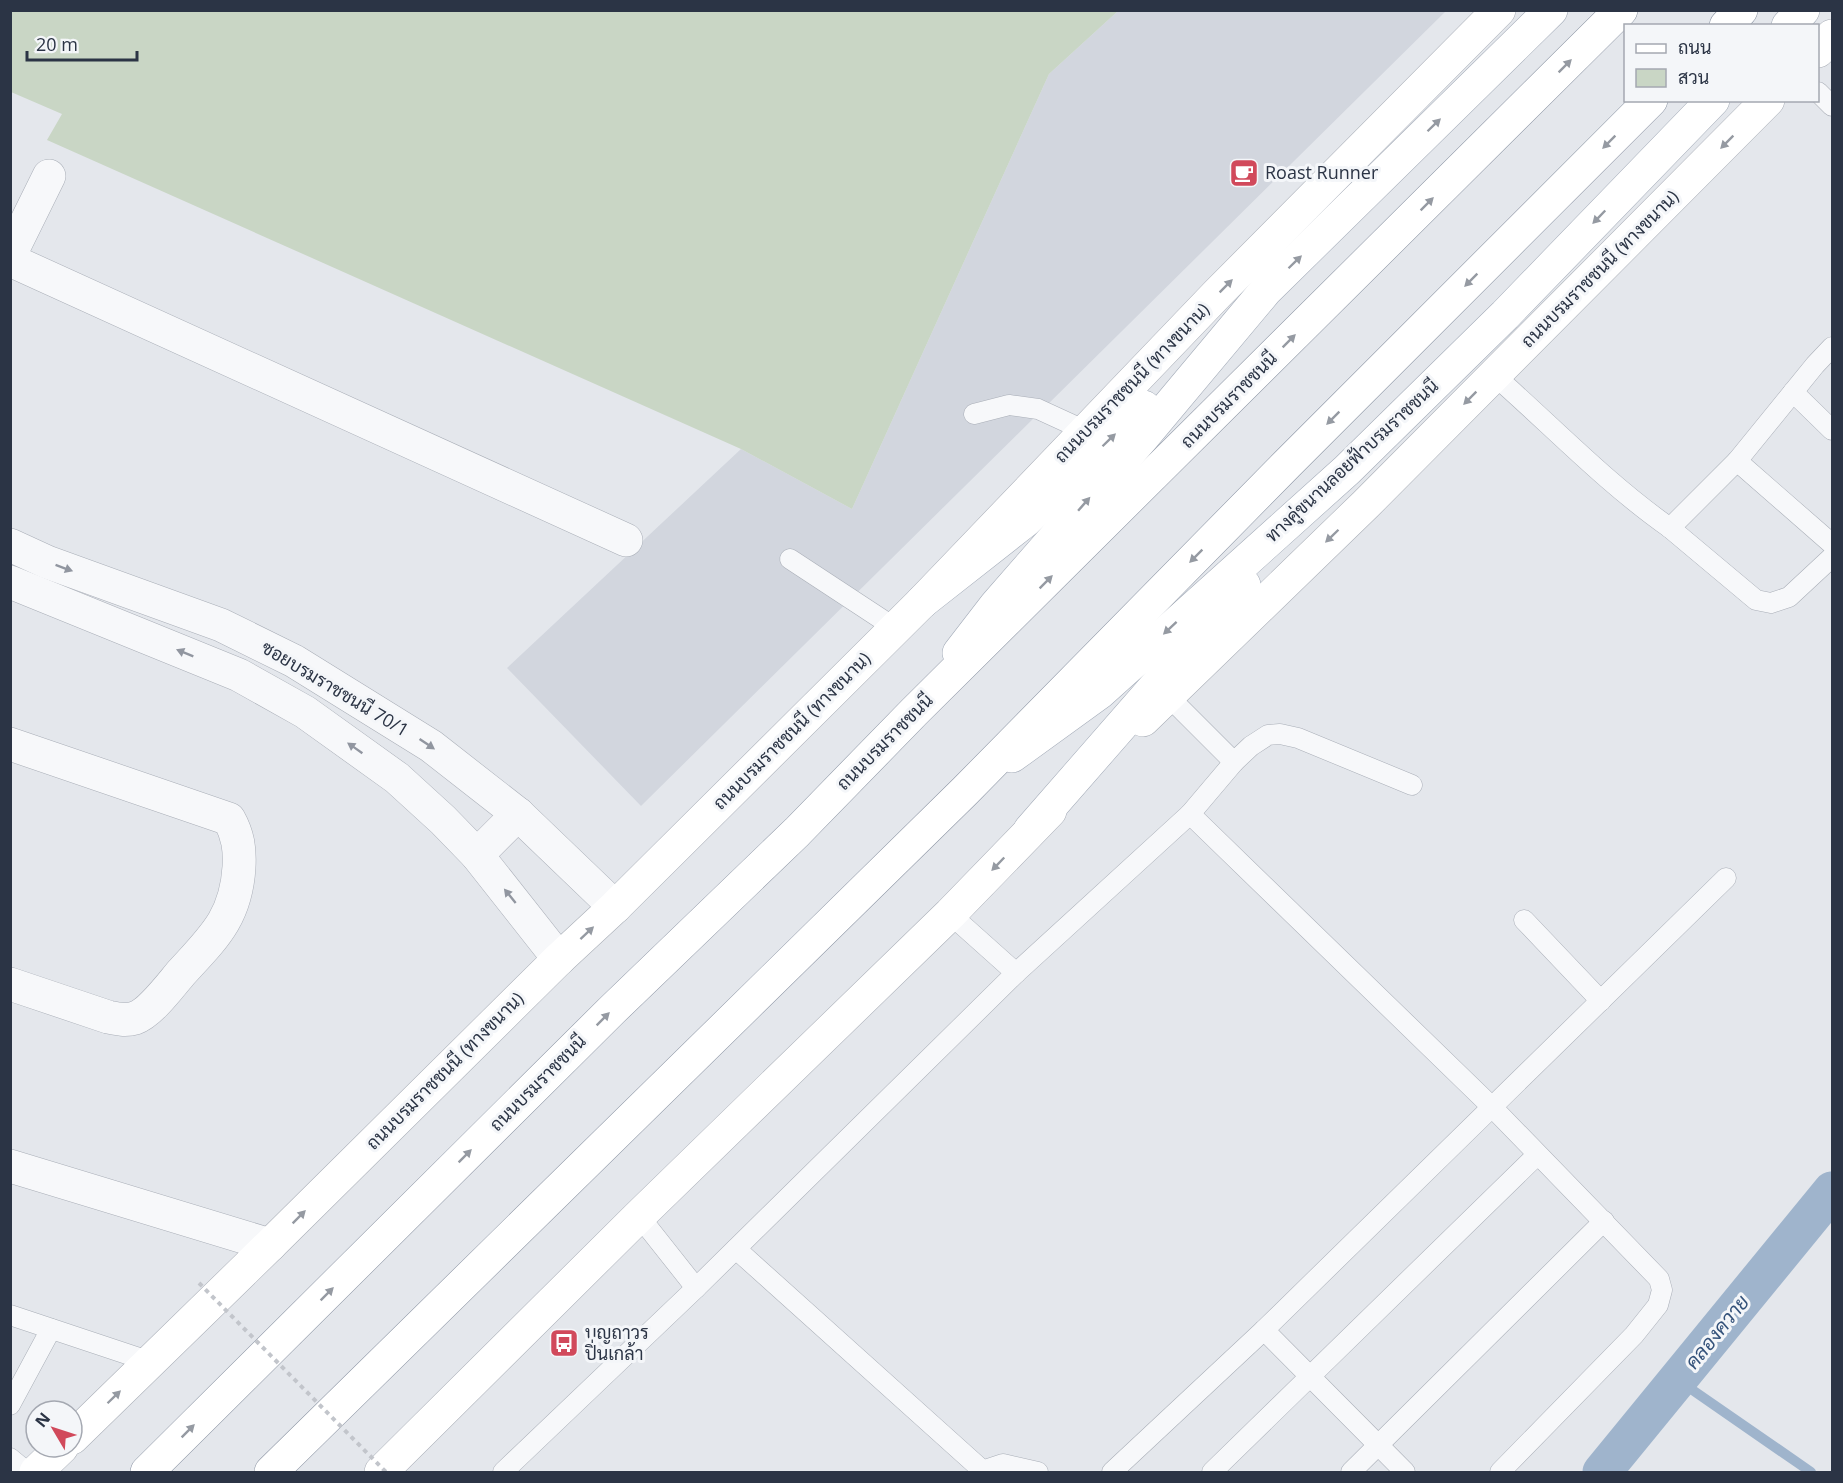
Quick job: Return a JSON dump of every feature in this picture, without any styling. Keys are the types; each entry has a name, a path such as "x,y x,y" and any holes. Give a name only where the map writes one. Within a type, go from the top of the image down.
{"main road":[{"name":"ถนนบรมราชชนนี (ทางขนาน)","path":"84,1426 558,959 615,907 922,602 1217,294 1499,10"},
{"path":"922,602 1025,521 1266,290 1551,10"},
{"name":"ถนนบรมราชชนนี","path":"147,1473 612,1010 797,832 914,712 1620,10"},
{"path":"1728,24 1741,10"},
{"path":"1790,24 1803,10"},
{"path":"1819,50 1833,36"},
{"path":"270,1473 965,791 1279,472 1649,102"},
{"name":"ถนนบรมราชชนนี (ทางขนาน)","path":"381,1473 639,1216 950,914 1030,830 1365,505 1766,102"},
{"name":"ทางคู่ขนานลอยฟ้าบรมราชชนนี","path":"965,791 1099,693 1347,470 1505,315 1706,108"},
{"path":"914,712 996,605 1143,438 1266,290"},
{"path":"1030,830 1347,470"},
{"path":"36,1473 50,1459"}],"street":[{"path":"10,255 49,176"},
{"path":"10,260 626,540"},
{"name":"ซอยบรมราชชนนี 70/1","path":"10,545 48,562 221,625 294,662 431,746 518,814 615,907"},
{"name":"ซอยบรมราชชนนี 70/1","path":"10,582 239,675 305,712 397,778 443,820 477,855 558,959"},
{"path":"10,744 229,819 237,834 239,861 238,887 230,912 217,934 152,1006 137,1018 124,1020 108,1017 10,984"},
{"path":"477,855 518,814"},
{"path":"10,1166 270,1245"}],"lane":[{"path":"1819,93 1833,105"},
{"path":"1670,528 1737,461 1833,347"},
{"path":"1494,375 1594,467 1756,600 1771,603 1790,597 1833,557"},
{"path":"1793,392 1833,430"},
{"path":"974,414 1009,405 1038,409 1086,431"},
{"path":"1737,461 1833,544"},
{"path":"790,559 895,628"},
{"path":"1168,696 1234,762"},
{"path":"503,1473 696,1288 1016,973 1190,814 1234,762 1268,735 1280,734 1298,738 1412,785"},
{"path":"1190,814 1493,1108 1659,1279 1662,1290 1658,1305 1634,1335 1500,1473"},
{"path":"1112,1473 1264,1330 1726,879"},
{"path":"950,914 1016,973"},
{"path":"1524,920 1601,1001"},
{"path":"1212,1473 1537,1155"},
{"path":"639,1216 696,1288"},
{"path":"1351,1473 1604,1221"},
{"path":"736,1249 980,1471 1005,1468 1038,1473"},
{"path":"10,1315 151,1362"},
{"path":"10,1405 51,1329"},
{"path":"1264,1330 1405,1473"},
{"path":"10,1458 27,1473"}],"path":[{"path":"199,1283 386,1473"}],"shaded area":[{"path":"1118,11 1446,11 641,806 507,668 741,449 852,509 1049,74"}],"green space":[{"path":"11,10 1118,11 1049,74 852,509 741,449 47,140 62,114 11,92"}],"waterway":[{"name":"คลองควาย","path":"1602,1472 1832,1191"},
{"path":"1678,1380 1811,1472"}],"place":[{"name":"Roast Runner","path":"1244,173"},
{"name":"บุญถาวร ปิ่นเกล้า","path":"564,1343"}]}
